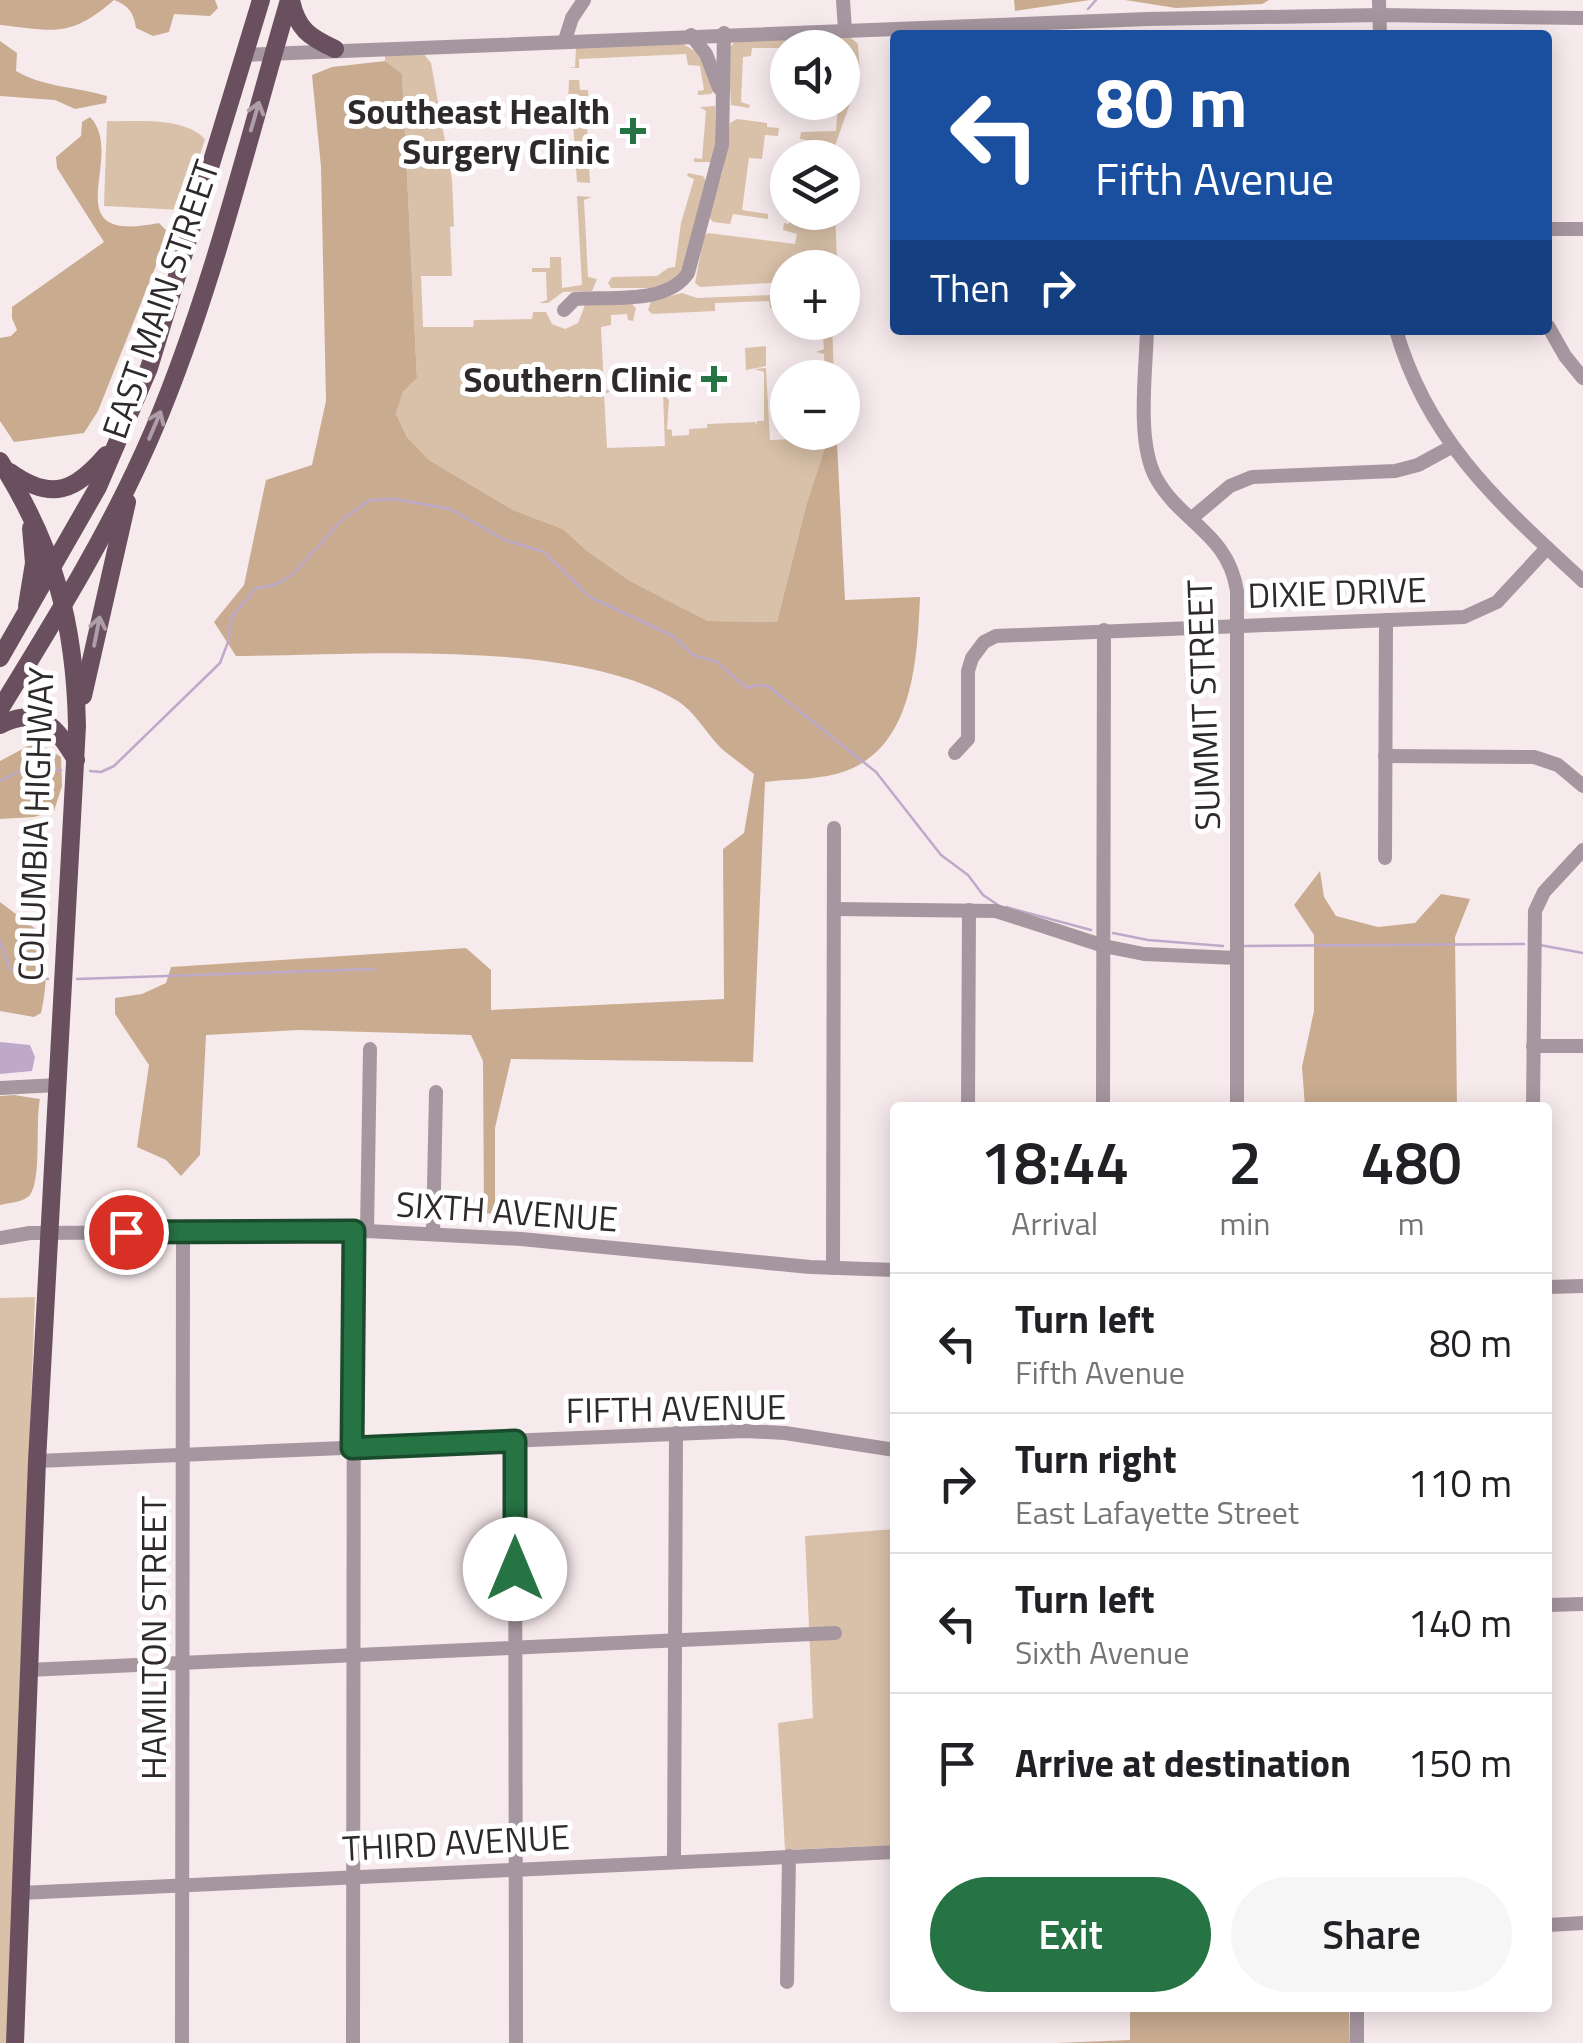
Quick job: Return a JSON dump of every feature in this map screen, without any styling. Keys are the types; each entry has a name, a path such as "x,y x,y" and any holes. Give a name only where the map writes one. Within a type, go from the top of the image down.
{"main road":[{"name":"EAST MAIN STREET","path":"0,658 54,567 120,439 172,298 261,0"},
{"name":"EAST MAIN STREET","path":"0,710 64,606 130,482 166,398 198,309 290,0"},
{"path":"290,0 306,34 335,49"},
{"path":"172,298 198,309"},
{"path":"2,464 35,487 62,490 88,476 120,439"},
{"name":"COLUMBIA HIGHWAY","path":"2,464 28,508 54,567 73,654 77,726 28,1670 15,2043"},
{"path":"77,726 130,482"},
{"path":"25,616 34,564 28,508"},
{"path":"0,725 19,718 42,720 59,732 76,760"}],"street":[{"path":"564,40 584,0"},
{"path":"843,0 844,30 1147,27 1379,7 1583,18"},
{"path":"1531,16 1532,30"},
{"path":"244,54 770,32"},
{"path":"564,310 575,298 658,293 683,282 693,264 724,130 724,33"},
{"path":"691,35 706,54 723,98"},
{"path":"1552,229 1583,229"},
{"path":"1552,334 1564,356 1583,378"},
{"name":"SUMMIT STREET","path":"1146,335 1148,458 1163,488 1217,542 1228,560 1237,591 1237,1102"},
{"path":"1398,335 1420,394 1450,446 1480,484 1583,581"},
{"path":"1192,518 1222,492 1246,479 1395,471 1418,465 1450,446"},
{"name":"DIXIE DRIVE","path":"955,753 968,739 970,664 984,642 1002,634 1456,618 1485,610 1497,602 1547,548"},
{"path":"1385,858 1386,620"},
{"path":"1103,1102 1104,630"},
{"path":"1386,756 1534,758 1558,765 1583,786"},
{"path":"833,1268 834,828"},
{"path":"1533,1102 1535,911 1544,892 1583,850"},
{"path":"834,909 996,911 1104,946 1167,956 1237,958"},
{"path":"968,1102 969,910"},
{"path":"1533,1046 1583,1046"},
{"path":"353,2043 352,1448 370,1049"},
{"path":"0,1088 58,1085"},
{"path":"433,1234 436,1092"},
{"name":"SIXTH AVENUE","path":"0,1238 50,1233 361,1231 890,1270"},
{"name":"HAMILTON STREET","path":"182,2043 183,1232"},
{"path":"1552,1287 1583,1286"},
{"path":"674,1862 676,1433"},
{"name":"FIFTH AVENUE","path":"38,1461 676,1433 785,1433 890,1449"},
{"path":"515,1441 516,2043"},
{"path":"1552,1605 1583,1604"},
{"path":"28,1670 835,1633"},
{"name":"THIRD AVENUE","path":"20,1893 890,1852"},
{"path":"787,1982 789,1856"},
{"path":"1552,1924 1583,1923"},
{"path":"1356,2012 1357,2043"}],"shaded area":[{"path":"0,0 114,0 85,21 49,30 0,25"},
{"path":"114,0 215,0 218,8 210,16 174,14 169,32 153,36 136,28 130,10"},
{"path":"1014,0 1090,0 1015,11"},
{"path":"1125,0 1269,0 1262,4 1176,8"},
{"path":"770,40 770,48 752,48 751,56 743,57 741,102 749,108 731,105 728,50 735,41"},
{"path":"0,41 17,53 16,71 49,84 107,96 106,103 75,109 55,100 0,96"},
{"path":"681,43 702,55 714,90 711,94 698,95 698,91 704,90 700,66 688,65 686,54 579,59 579,68 567,68 575,67 576,48"},
{"path":"423,53 431,63 452,180 452,276 421,276 423,327 473,327 474,320 532,319 533,312 546,312 552,324 565,329 578,323 585,305 631,303 636,308 633,321 628,320 627,314 611,315 611,325 601,327 604,389 612,391 604,394 607,448 665,446 663,394 669,400 667,429 672,430 672,436 689,435 689,429 707,428 707,424 764,421 764,372 754,369 766,368 770,450 824,450 777,622 708,621 630,581 563,529 513,510 429,460 407,437 396,414 403,392 417,378 402,75 385,61 385,55"},
{"path":"385,61 402,74 417,378 403,392 396,414 407,437 429,460 513,510 563,529 630,581 708,621 777,622 824,450 837,450 845,600 920,597 906,703 896,727 881,747 862,763 836,774 765,782 753,1062 511,1059 495,1128 495,1214 484,1213 483,1061 471,1035 298,1030 206,1035 200,1155 181,1176 166,1160 137,1147 149,1065 115,1014 115,998 142,994 166,983 171,967 466,948 491,970 491,1010 724,999 723,849 744,833 754,774 723,750 683,705 632,680 581,667 523,659 401,653 236,656 214,622 244,585 266,480 312,465 326,401 321,167 312,75 332,67"},
{"path":"569,80 579,80 580,90 588,90 590,183 577,182"},
{"path":"715,106 711,162 694,162 694,158 702,159 706,111 700,107"},
{"path":"90,117 99,134 101,153 99,209 108,221 126,226 159,223 166,230 159,258 98,411 84,433 14,442 0,421 0,338 17,330 12,307 104,242 57,168 56,157 81,136 82,122"},
{"path":"737,119 779,128 778,136 765,135 762,159 749,158 742,210 768,214 768,219 733,214 730,224 713,222 709,217 723,170 730,123"},
{"path":"837,120 844,120 837,140 800,139 801,132 836,131"},
{"path":"107,121 172,123 205,139 183,210 104,206"},
{"path":"688,173 703,176 706,181 685,267 671,282 651,288 611,288 608,283 612,277 657,276 675,267 681,223 694,179"},
{"path":"577,196 592,197 584,200 588,277 597,279 592,291 563,292 548,303 539,303 547,300 546,272 532,272 532,268 550,268 550,257 561,257 562,288 582,285"},
{"path":"783,230 836,230 837,250 770,250 770,283 700,287 695,283 704,236 708,233 795,244 797,234"},
{"path":"682,293 697,298 770,295 770,308 769,301 715,303 715,311 652,314 648,310 651,301"},
{"path":"823,340 833,340 833,360 824,360 824,354 816,352 824,349"},
{"path":"766,346 766,366 746,370 745,348"},
{"path":"30,745 43,746 61,757 62,786 54,811 34,817 0,819 0,761"},
{"path":"1320,871 1324,897 1336,916 1378,927 1415,923 1441,894 1470,899 1455,937 1457,1102 1305,1102 1302,1067 1314,1011 1314,935 1294,905"},
{"path":"0,902 45,936 44,994 41,1013 34,1017 0,1011"},
{"path":"0,1042 30,1045 35,1057 32,1071 0,1074"},
{"path":"0,1096 40,1099 36,1176 30,1195 0,1205"},
{"path":"35,1297 7,2043 0,2043 0,1298"},
{"path":"890,1529 890,1845 785,1850 778,1723 813,1718 805,1536"},
{"path":"1130,2012 1349,2012 1350,2043 1056,2043 1130,2040"}],"waterway":[{"path":"1088,9 1096,0"},
{"path":"90,771 101,772 114,766 220,663 231,618 255,589 277,584 292,575 344,518 370,500 394,499 450,509 505,540 544,552 590,597 673,636 693,655 717,662 747,688 768,686 876,772 941,855 998,905"},
{"path":"0,781 20,771 61,770"},
{"path":"1006,907 1091,930"},
{"path":"1113,933 1223,946"},
{"path":"0,941 10,969 48,979"},
{"path":"1245,946 1524,944"},
{"path":"1540,945 1583,953"},
{"path":"77,979 374,969"}],"place":[{"name":"Southeast Health Surgery Clinic","path":"633,131"},
{"name":"Southern Clinic","path":"714,379"}],"route":[{"path":"126,1232 354,1231 352,1448 515,1441 515,1569"}]}
